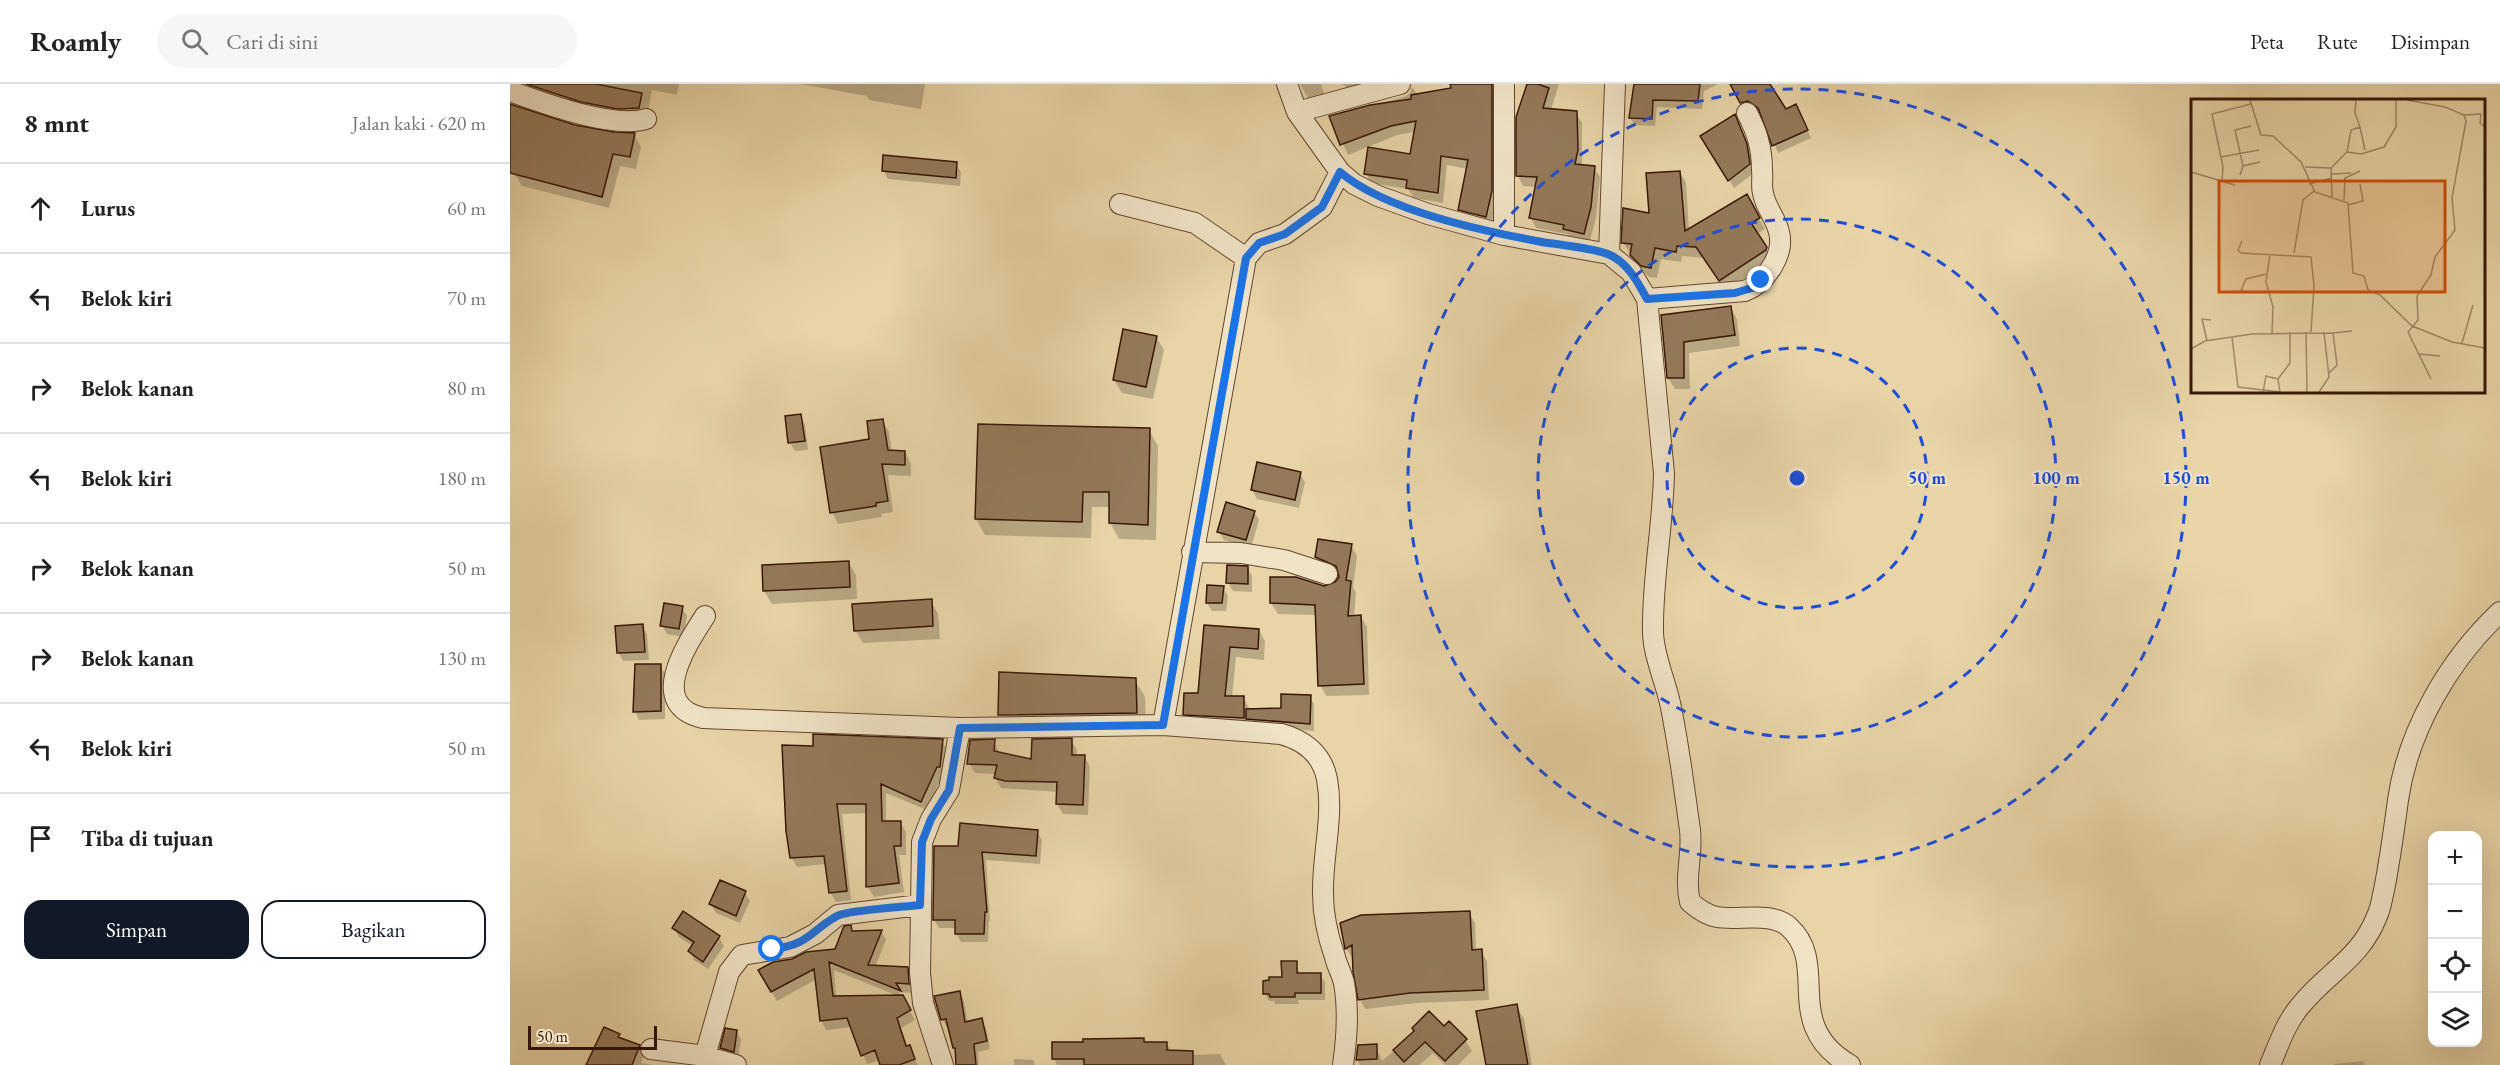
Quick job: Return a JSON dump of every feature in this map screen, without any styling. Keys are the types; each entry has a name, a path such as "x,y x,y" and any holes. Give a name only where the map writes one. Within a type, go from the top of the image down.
{"street":[{"path":"1287,84 1298,112 1340,172 1354,184 1378,196 1428,214 1504,235 1609,254 1631,272 1647,299 1664,473 1664,499 1655,568 1653,634 1670,702 1690,831 1691,861 1687,889 1690,902 1705,914 1715,917 1758,917 1787,925 1803,944 1812,1020 1823,1044 1850,1065"},
{"path":"1298,112 1400,84"},
{"path":"1504,84 1504,235"},
{"path":"1609,254 1615,84"},
{"path":"510,91 535,92 623,122 646,119"},
{"path":"1647,299 1745,291 1755,287 1775,260 1779,250 1779,232 1763,195 1760,145 1747,113"},
{"path":"1163,725 1246,258 1259,243 1285,234 1322,207 1340,172"},
{"path":"1119,204 1196,224 1246,258"},
{"path":"1192,552 1241,553 1284,560 1327,574"},
{"path":"2270,1065 2284,1030 2301,1004 2346,963 2364,942 2378,915 2393,844 2398,799 2408,753 2438,693 2463,654 2500,612"},
{"path":"705,616 688,641 674,680 673,692 676,702 689,715 703,718 960,728 1163,725 1281,734 1295,738 1308,746 1319,758 1327,779 1323,894 1325,920 1343,981 1348,1010 1343,1065"},
{"path":"942,1065 923,1003 920,973 922,842 931,819 949,790 960,728"},
{"path":"705,1056 729,972 742,955 790,947 815,934 838,915 920,905"},
{"path":"651,1049 705,1056 736,1065"}],"building":[{"path":"526,84 596,84 642,93 639,108 617,109 581,102"},
{"path":"1450,84 1492,84 1492,191 1486,217 1458,210 1468,160 1441,156 1438,193 1406,188 1407,180 1364,174 1368,147 1410,154 1416,121 1391,126 1340,145 1329,116 1370,105 1411,99 1411,95 1451,88"},
{"path":"1527,84 1538,84 1549,88 1543,108 1577,111 1578,150 1575,164 1595,166 1591,207 1584,234 1563,229 1564,225 1529,218 1537,177 1516,176 1516,117"},
{"path":"1634,84 1700,84 1698,101 1653,100 1652,119 1629,118"},
{"path":"1730,84 1770,84 1786,109 1796,104 1808,130 1772,146 1758,108 1748,101 1740,103"},
{"path":"510,104 575,125 635,133 630,157 613,154 602,197 510,173"},
{"path":"1735,114 1747,144 1750,164 1728,181 1700,136"},
{"path":"883,155 957,162 956,178 882,171"},
{"path":"1680,171 1685,231 1747,194 1760,218 1751,223 1767,247 1766,250 1719,281 1696,247 1677,246 1676,252 1655,248 1651,268 1641,266 1630,255 1632,244 1621,243 1623,208 1649,213 1646,173"},
{"path":"1731,306 1735,335 1684,342 1684,378 1667,378 1661,315"},
{"path":"1123,329 1157,336 1146,387 1113,380"},
{"path":"801,414 805,441 788,443 785,416"},
{"path":"883,419 888,450 905,451 905,465 882,464 888,501 876,503 876,506 830,513 820,447 869,439 867,421"},
{"path":"978,424 1150,428 1148,525 1109,523 1109,492 1083,492 1082,522 975,519"},
{"path":"1257,462 1301,472 1295,500 1251,490"},
{"path":"1226,502 1255,511 1246,540 1217,532"},
{"path":"1318,539 1352,544 1346,580 1351,581 1348,616 1361,615 1364,684 1318,686 1315,605 1270,603 1270,577 1296,577 1324,586 1335,582 1339,577 1336,566 1315,557"},
{"path":"849,561 850,587 763,591 762,565"},
{"path":"1227,565 1248,566 1248,584 1226,583"},
{"path":"1207,585 1224,586 1222,603 1206,603"},
{"path":"932,599 933,626 854,631 852,604"},
{"path":"664,603 683,606 679,629 660,626"},
{"path":"643,624 645,652 617,653 615,626"},
{"path":"1204,625 1259,629 1258,649 1230,647 1225,696 1244,696 1244,718 1183,715 1184,693 1198,693"},
{"path":"635,664 661,664 661,711 633,712"},
{"path":"999,672 1136,678 1137,713 998,715"},
{"path":"1281,694 1311,695 1310,724 1246,719 1246,709 1281,708"},
{"path":"813,734 943,739 940,767 937,767 921,802 881,784 882,821 901,821 901,846 894,846 899,883 866,887 866,804 837,804 847,891 829,893 824,856 790,858 786,831 782,745 813,746"},
{"path":"1072,738 1072,755 1085,755 1083,805 1056,804 1057,782 1005,781 994,778 997,765 967,764 970,740 995,739 994,751 1031,759 1032,739"},
{"path":"960,823 1038,830 1036,856 982,852 987,912 985,912 984,934 955,934 955,920 933,920 934,846 958,846"},
{"path":"720,880 746,891 736,916 709,904"},
{"path":"683,911 720,936 703,962 688,951 694,942 672,928"},
{"path":"1470,911 1472,950 1482,949 1484,990 1410,993 1358,1000 1353,972 1352,945 1345,949 1340,923 1361,915"},
{"path":"851,925 852,931 882,930 868,965 908,967 909,984 896,983 901,991 829,962 833,996 903,995 911,1010 897,1018 906,1046 910,1045 915,1059 899,1065 880,1065 875,1050 861,1056 847,1018 820,1021 814,969 771,992 758,970 773,962 792,959 806,952 835,949 844,926"},
{"path":"1281,961 1297,961 1297,973 1321,973 1321,993 1295,993 1295,997 1270,997 1269,994 1263,994 1263,981 1269,980 1269,977 1282,977"},
{"path":"960,991 965,1022 982,1018 987,1041 974,1044 976,1065 956,1065 955,1048 953,1048 946,1019 941,1020 934,996"},
{"path":"1517,1004 1528,1065 1486,1065 1476,1011"},
{"path":"1429,1011 1444,1026 1449,1021 1467,1039 1445,1061 1425,1042 1404,1062 1393,1050 1414,1031 1412,1028"},
{"path":"604,1027 620,1034 618,1037 640,1045 632,1065 586,1065"},
{"path":"725,1028 737,1030 734,1052 720,1048"},
{"path":"1144,1038 1144,1042 1167,1042 1167,1050 1193,1051 1193,1065 1084,1065 1084,1059 1052,1059 1052,1042"},
{"path":"1377,1044 1377,1059 1356,1060 1358,1045"}],"route":[{"path":"772,949 790,947 800,943 838,915 920,905 922,842 931,819 949,790 960,728 1163,725 1246,258 1259,243 1285,234 1322,207 1340,172 1354,184 1378,196 1428,214 1504,235 1609,254 1631,272 1647,299 1735,293 1755,287 1761,280"}]}
